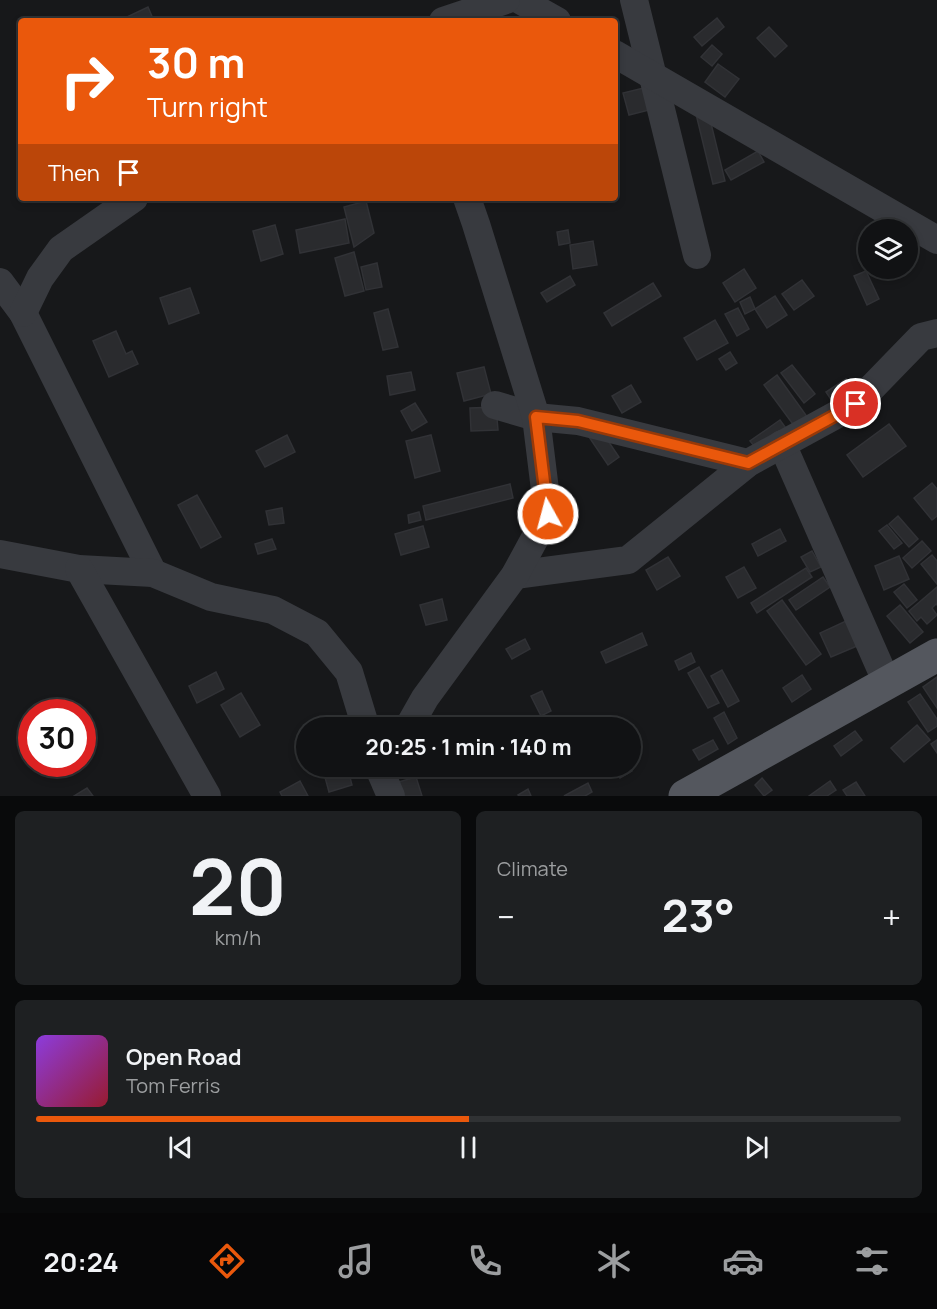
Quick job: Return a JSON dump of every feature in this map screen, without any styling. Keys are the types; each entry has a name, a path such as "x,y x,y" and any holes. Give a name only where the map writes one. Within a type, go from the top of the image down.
{"main road":[{"path":"685,796 937,655"}],"street":[{"path":"452,18 506,0"},
{"path":"520,0 552,18"},
{"path":"634,0 697,255"},
{"path":"618,56 937,240"},
{"path":"23,313 40,278 61,249 130,201"},
{"path":"414,717 515,575 548,514 536,417 468,201"},
{"path":"0,282 23,313 153,573"},
{"path":"515,575 628,560 748,463 856,404 921,337 937,333"},
{"path":"495,405 536,417 578,421 748,463"},
{"path":"782,444 887,683"},
{"path":"0,554 79,569 153,573 211,597 273,610 317,633 349,672 363,717"},
{"path":"79,569 207,796"}],"building":[{"path":"148,7 153,18 125,18"},
{"path":"717,18 724,27 702,46 694,37"},
{"path":"769,27 787,46 775,57 757,38"},
{"path":"712,45 722,54 712,66 701,57"},
{"path":"718,64 739,79 725,97 705,82"},
{"path":"648,87 653,109 629,115 623,93"},
{"path":"708,111 725,181 713,184 696,114"},
{"path":"758,151 764,162 731,180 725,170"},
{"path":"366,201 374,233 354,247 344,207"},
{"path":"345,219 349,243 300,253 296,230"},
{"path":"275,225 283,254 261,261 253,231"},
{"path":"568,230 570,243 559,245 557,232"},
{"path":"593,241 597,265 573,269 570,245"},
{"path":"354,252 364,291 345,296 335,258"},
{"path":"377,263 382,287 366,290 361,267"},
{"path":"744,269 756,288 735,302 723,283"},
{"path":"858,274 858,279 870,279 879,299 867,305 854,276"},
{"path":"570,276 575,285 547,302 541,293"},
{"path":"802,280 814,296 794,310 782,294"},
{"path":"653,283 661,296 612,326 604,313"},
{"path":"190,288 199,313 169,324 160,298"},
{"path":"775,296 787,315 767,328 755,309"},
{"path":"750,297 755,309 745,314 740,302"},
{"path":"738,308 749,329 737,336 725,314"},
{"path":"388,309 398,347 383,350 374,313"},
{"path":"715,320 728,343 697,360 684,338"},
{"path":"116,331 126,354 132,351 138,364 109,377 93,341"},
{"path":"730,352 737,363 726,370 719,359"},
{"path":"792,365 815,394 804,403 781,373"},
{"path":"484,367 491,394 464,401 457,373"},
{"path":"411,372 415,390 390,395 387,376"},
{"path":"777,375 808,418 795,427 764,385"},
{"path":"846,379 852,387 832,401 826,392"},
{"path":"631,385 641,402 622,413 612,396"},
{"path":"415,403 427,422 412,431 401,411"},
{"path":"496,407 498,430 471,431 470,408"},
{"path":"780,420 788,431 759,452 750,441"},
{"path":"889,424 906,446 863,477 847,455"},
{"path":"600,429 619,457 608,465 589,437"},
{"path":"287,435 295,452 265,467 256,451"},
{"path":"431,435 440,471 415,478 406,441"},
{"path":"932,483 937,489 937,516 932,520 914,498"},
{"path":"510,484 513,498 426,520 423,506"},
{"path":"197,495 221,537 201,548 178,505"},
{"path":"282,508 284,523 269,525 266,511"},
{"path":"419,512 421,520 409,523 408,515"},
{"path":"898,516 918,539 909,547 889,524"},
{"path":"887,525 902,543 894,549 879,531"},
{"path":"423,526 429,547 401,555 395,534"},
{"path":"780,529 786,541 758,556 752,544"},
{"path":"272,539 276,549 258,554 255,544"},
{"path":"922,541 931,551 912,568 903,558"},
{"path":"812,551 821,567 810,572 801,557"},
{"path":"932,555 937,561 937,584 921,564"},
{"path":"899,556 909,579 884,590 875,566"},
{"path":"668,557 680,576 657,590 646,570"},
{"path":"744,567 756,588 738,598 726,577"},
{"path":"806,568 812,577 757,613 751,603"},
{"path":"823,577 830,587 796,610 789,600"},
{"path":"904,584 917,600 907,608 894,592"},
{"path":"937,587 937,605 932,608 937,615 927,624 921,617 917,621 909,611"},
{"path":"442,599 447,620 426,625 420,605"},
{"path":"782,600 821,654 806,665 767,611"},
{"path":"900,605 923,632 910,643 887,616"},
{"path":"846,621 857,646 831,657 820,633"},
{"path":"642,633 647,645 606,663 601,652"},
{"path":"525,639 530,649 512,659 506,649"},
{"path":"691,653 695,662 679,670 675,661"},
{"path":"699,667 719,703 708,708 688,673"},
{"path":"722,670 739,701 728,707 711,676"},
{"path":"216,672 224,689 197,703 189,686"},
{"path":"802,675 811,689 792,702 783,688"},
{"path":"937,677 937,708 923,687"},
{"path":"542,691 551,711 541,716 531,696"},
{"path":"241,693 260,725 240,737 221,705"},
{"path":"920,694 937,719 937,726 928,732 908,702"},
{"path":"724,712 737,738 728,744 714,718"},
{"path":"917,725 930,740 904,762 891,748"},
{"path":"855,731 862,740 841,756 834,746"},
{"path":"713,740 718,749 699,760 693,750"},
{"path":"937,740 937,753 931,744"},
{"path":"325,777 350,777 352,785 329,792"},
{"path":"416,777 422,796 399,796 395,783"},
{"path":"762,778 772,790 764,796 755,785"},
{"path":"300,781 308,796 282,796 280,792"},
{"path":"830,781 836,790 827,796 809,796"},
{"path":"856,782 865,796 847,796 843,790"},
{"path":"588,783 592,792 585,796 564,796"},
{"path":"87,788 93,796 74,796"},
{"path":"528,789 531,796 518,795"}],"route":[{"path":"548,514 536,417 578,421 748,463 856,404"}]}
